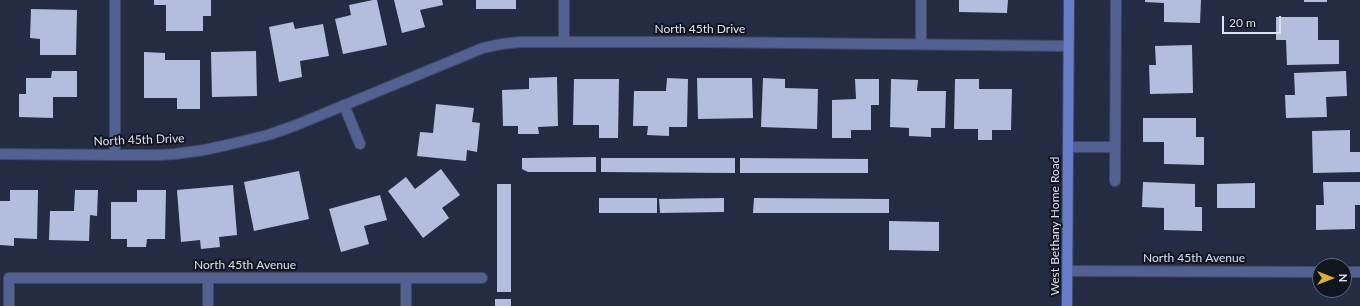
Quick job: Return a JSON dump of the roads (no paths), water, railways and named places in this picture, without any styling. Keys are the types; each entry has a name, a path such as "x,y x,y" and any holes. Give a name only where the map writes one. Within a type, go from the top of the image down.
{"main road":[{"name":"West Bethany Home Road","path":"1067,306 1069,0"}],"street":[{"path":"115,0 115,155"},
{"path":"564,0 564,42"},
{"path":"921,0 921,44"},
{"path":"1115,181 1116,0"},
{"name":"North 45th Drive","path":"0,154 159,155 204,150 227,145 268,135 483,48 508,43 564,42 1068,46"},
{"path":"344,105 360,144"},
{"name":"West Bethany Home Road","path":"1068,147 1115,147"},
{"name":"North 45th Avenue","path":"1068,271 1312,272"},
{"name":"North 45th Avenue","path":"9,306 9,278 482,278"},
{"path":"208,278 208,306"},
{"path":"406,278 406,306"}]}
